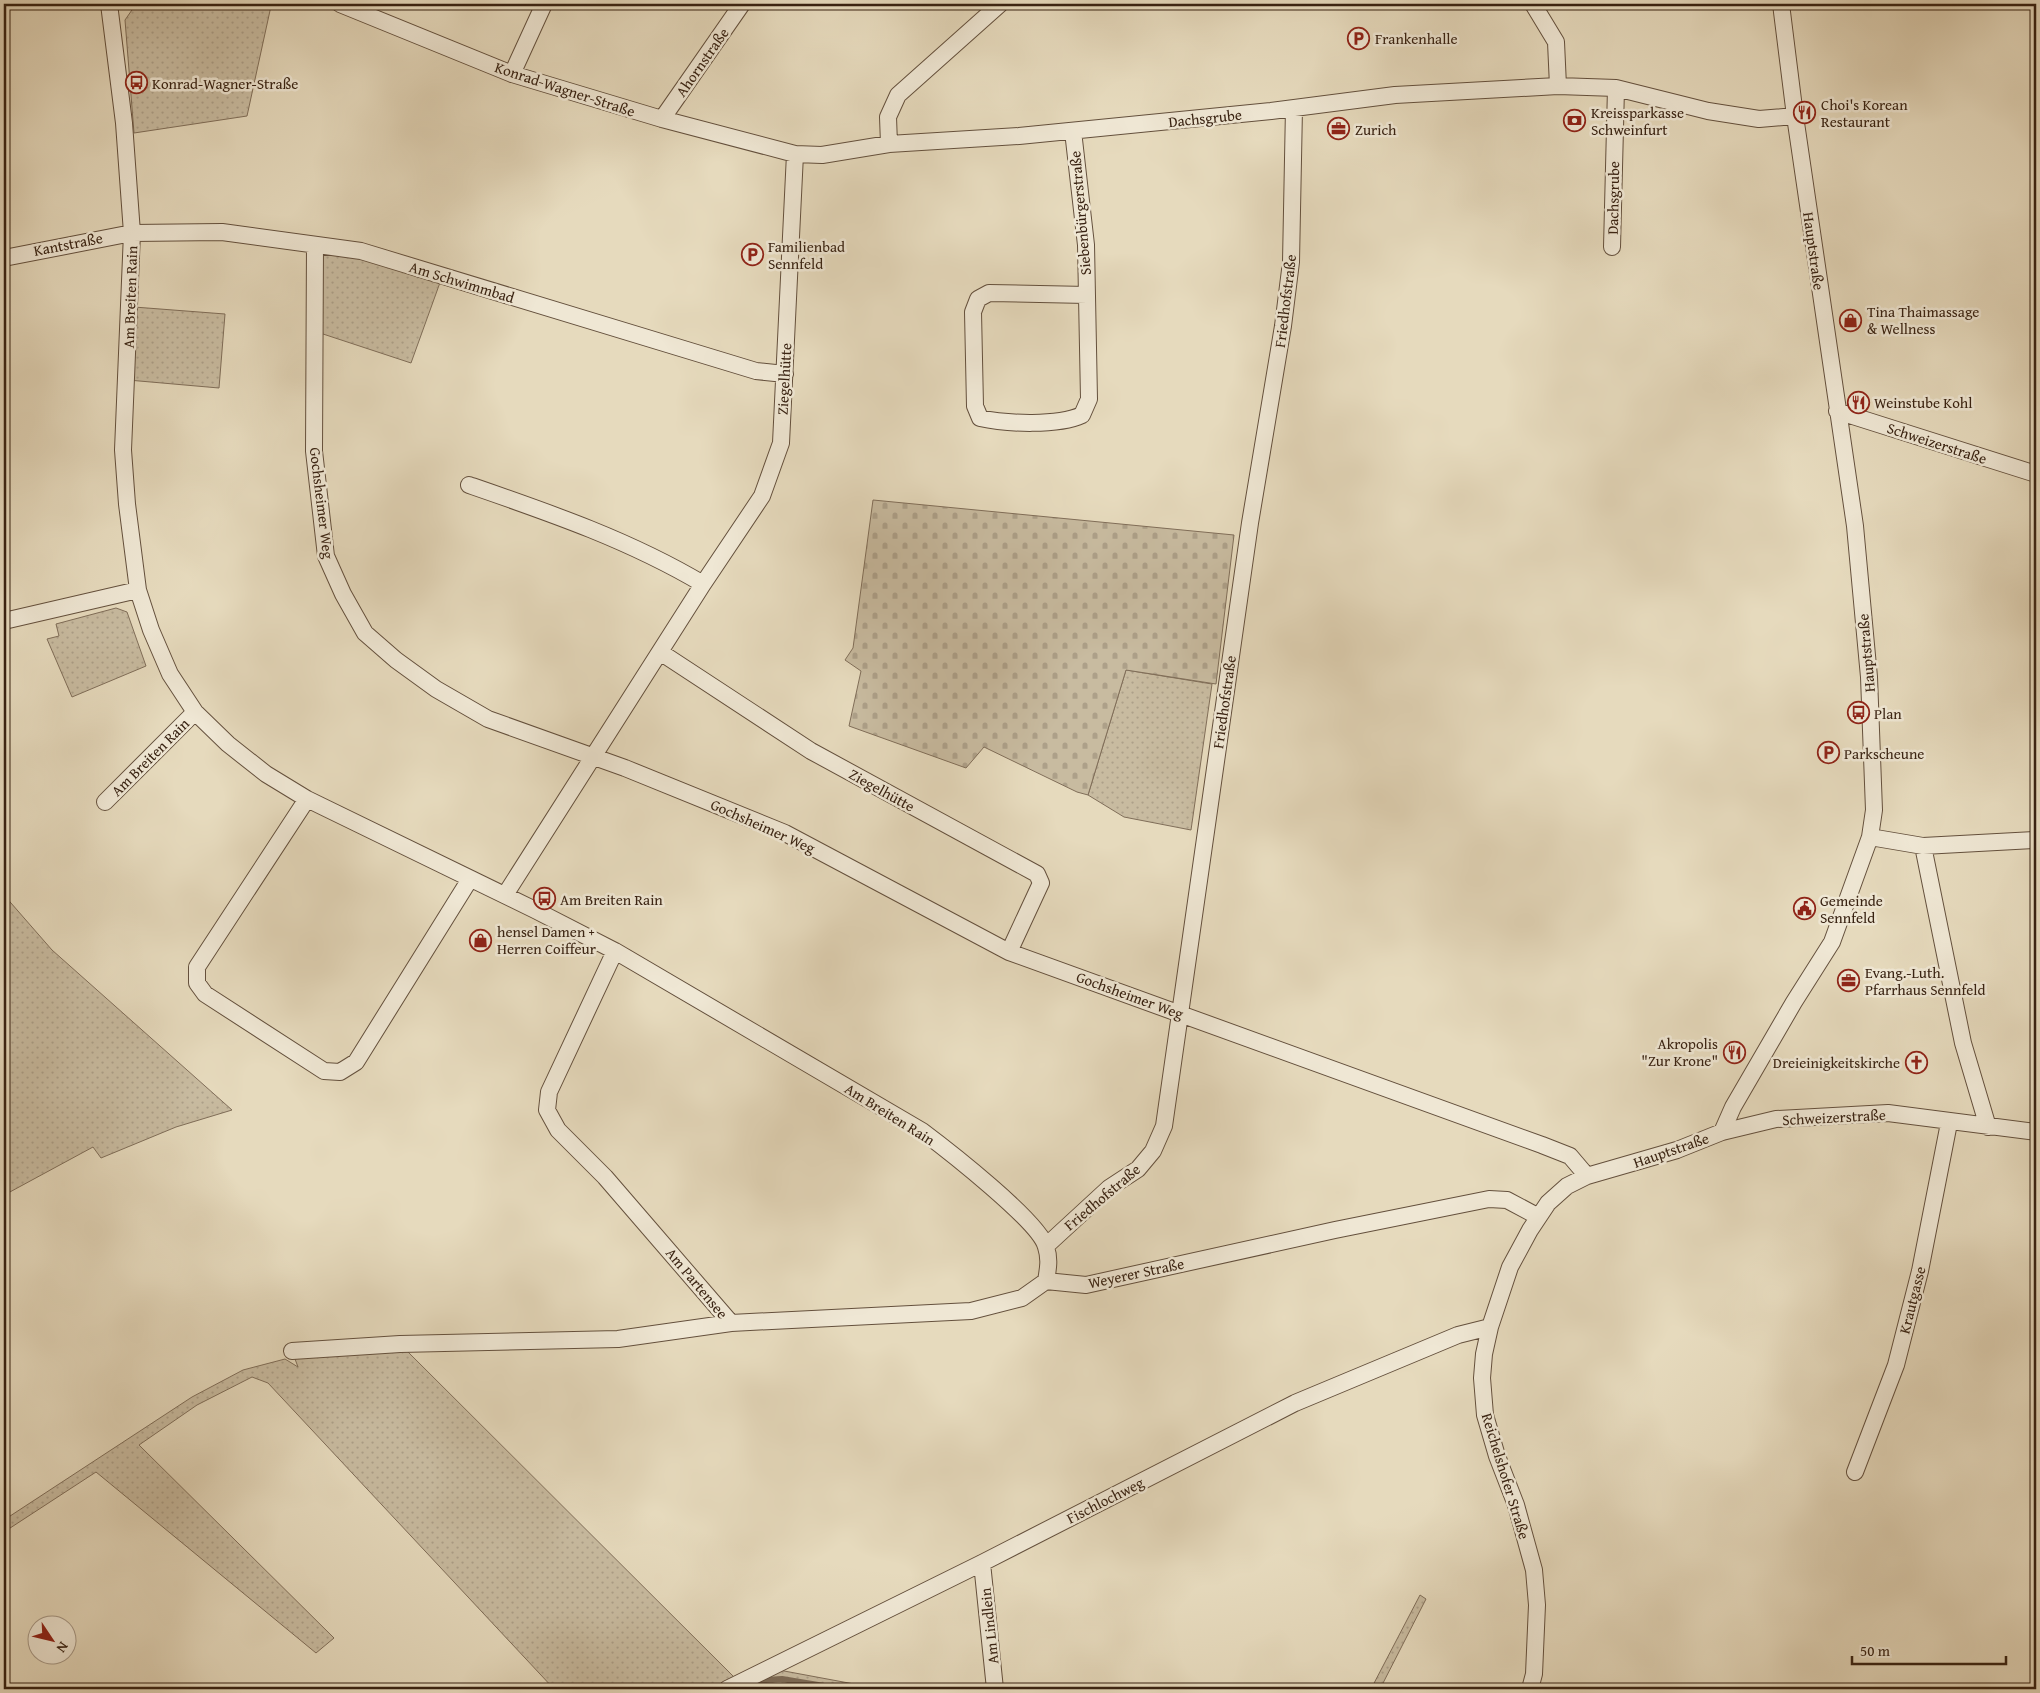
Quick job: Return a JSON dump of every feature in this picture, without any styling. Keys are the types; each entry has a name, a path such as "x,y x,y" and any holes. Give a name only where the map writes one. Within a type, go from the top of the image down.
{"street":[{"name":"Am Breiten Rain","path":"109,4 124,123 132,233 123,450 127,504 138,590 151,630 170,674 195,712 228,744 266,774 307,799 614,951 922,1131 963,1162 1030,1224 1046,1246"},
{"name":"Konrad-Wagner-Straße","path":"340,4 512,74 662,120 795,154"},
{"path":"512,74 544,4"},
{"name":"Ahornstraße","path":"662,120 742,4"},
{"path":"889,144 888,117 898,95 1000,4"},
{"path":"1533,4 1556,42 1558,86"},
{"name":"Hauptstraße","path":"1587,1176 1677,1150 1722,1132 1733,1107 1784,1018 1832,942 1870,837 1874,810 1869,677 1855,526 1795,116 1781,4"},
{"name":"Dachsgrube","path":"795,154 822,155 889,144 1073,131 1294,108 1395,95 1558,86 1616,88 1736,116 1759,119 1795,116"},
{"name":"Dachsgrube","path":"1612,247 1616,88"},
{"name":"Friedhofstraße","path":"1046,1246 1109,1188 1138,1169 1153,1151 1164,1126 1182,1014 1250,523 1284,326 1291,262 1294,108"},
{"name":"Siebenbürgerstraße","path":"1073,131 1086,245 1087,295 1089,399 1082,414 1069,421 996,422 980,418 974,406 973,312 978,299 989,293 1087,295"},
{"name":"Ziegelhütte","path":"504,895 703,584 762,496 781,443 795,154"},
{"name":"Am Schwimmbad","path":"132,233 222,232 361,251 756,371 785,374"},
{"name":"Kantstraße","path":"4,258 132,233"},
{"name":"Gochsheimer Weg","path":"314,245 314,452 326,556 343,594 365,633 396,660 436,689 488,719 592,756 785,833 1009,952 1542,1145 1570,1156 1587,1176"},
{"name":"Schweizerstraße","path":"1837,411 2036,474"},
{"path":"469,485 578,522 615,538 703,584"},
{"path":"4,620 138,590"},
{"name":"Ziegelhütte","path":"660,652 811,751 1037,874 1041,883 1009,952"},
{"name":"Am Breiten Rain","path":"105,802 195,712"},
{"path":"307,799 197,967 197,983 205,994 324,1071 340,1072 356,1062 470,879"},
{"path":"1870,837 1923,846 2036,840"},
{"path":"1923,846 1962,1043 1988,1127"},
{"name":"Am Partensee","path":"614,951 549,1092 547,1110 558,1130 605,1176 731,1323"},
{"name":"Schweizerstraße","path":"1722,1132 1776,1120 1888,1113 1950,1123 2036,1132"},
{"name":"Krautgasse","path":"1854,1472 1896,1365 1920,1271 1950,1123"},
{"name":"Reichelshofer Straße","path":"1530,1689 1534,1674 1537,1605 1534,1570 1516,1505 1497,1456 1485,1415 1482,1378 1484,1354 1490,1327 1510,1267 1538,1216 1567,1186 1587,1176"},
{"name":"Weyerer Straße","path":"1046,1281 1086,1285 1489,1199 1507,1200 1538,1216"},
{"path":"731,1323 972,1311 1022,1298 1046,1281 1049,1264 1046,1246"},
{"name":"Am Partensee","path":"292,1351 400,1344 618,1339 731,1323"},
{"name":"Fischlochweg","path":"727,1689 982,1563 1295,1403 1458,1335 1490,1327"},
{"name":"Am Lindlein","path":"982,1563 995,1689"}],"green space":[{"path":"142,4 271,6 247,116 134,133 125,20 134,7"},
{"path":"317,247 442,277 411,363 317,332"},
{"path":"134,307 225,314 219,388 128,380"},
{"path":"873,500 1234,535 1216,684 1126,670 1088,795 1077,792 984,747 966,768 849,726 861,671 845,660 853,648"},
{"path":"116,608 127,612 146,666 72,697 47,639 59,636 56,624"},
{"path":"1126,670 1212,684 1191,830 1124,817 1088,795"},
{"path":"4,895 52,950 232,1110 176,1127 101,1158 93,1147 8,1193 4,1190"},
{"path":"401,1345 738,1681 726,1689 554,1689 268,1383 252,1377 197,1405 139,1445 334,1638 316,1653 96,1472 4,1532 4,1520 192,1397 243,1370 285,1359 298,1367 292,1351"},
{"path":"1420,1595 1426,1599 1380,1689 1371,1689"},
{"path":"768,1668 881,1689 727,1689"}],"waterway":[{"path":"752,1689 766,1680 782,1679 842,1689"}],"place":[{"name":"Frankenhalle","path":"1359,38"},
{"name":"Konrad-Wagner-Straße","path":"136,83"},
{"name":"Choi's Korean Restaurant","path":"1805,113"},
{"name":"Kreissparkasse Schweinfurt","path":"1575,121"},
{"name":"Zurich","path":"1339,129"},
{"name":"Familienbad Sennfeld","path":"752,255"},
{"name":"Tina Thaimassage & Wellness","path":"1851,320"},
{"name":"Weinstube Kohl","path":"1858,402"},
{"name":"Plan","path":"1858,713"},
{"name":"Parkscheune","path":"1828,753"},
{"name":"Am Breiten Rain","path":"544,899"},
{"name":"Gemeinde Sennfeld","path":"1804,909"},
{"name":"hensel Damen + Herren Coiffeur","path":"481,940"},
{"name":"Evang.-Luth. Pfarrhaus Sennfeld","path":"1849,981"},
{"name":"Akropolis \"Zur Krone\"","path":"1734,1052"},
{"name":"Dreieinigkeitskirche","path":"1916,1062"}]}
